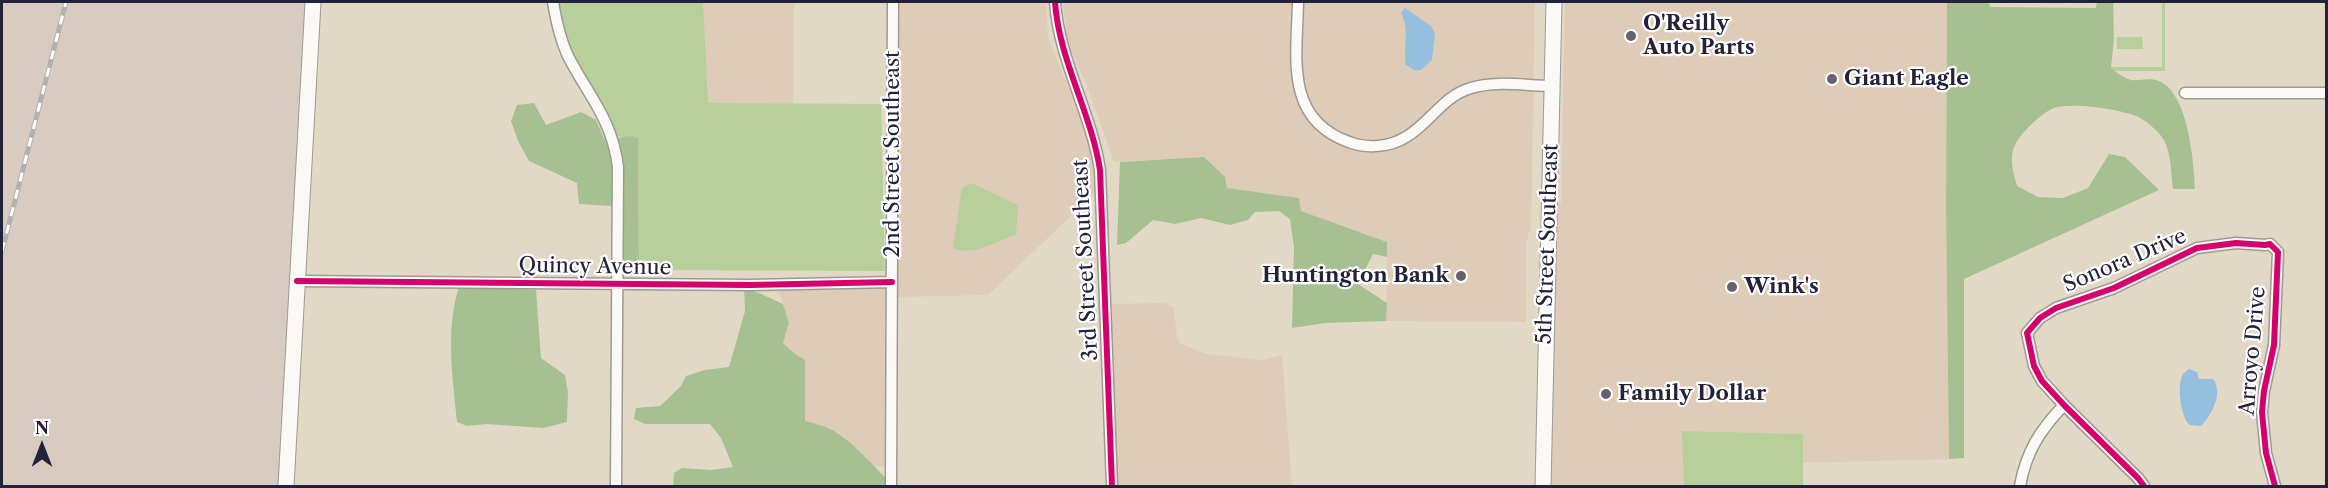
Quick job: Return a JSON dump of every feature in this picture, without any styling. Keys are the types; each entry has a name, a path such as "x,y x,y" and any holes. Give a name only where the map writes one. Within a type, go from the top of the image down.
{"main road":[{"path":"286,486 313,2"},
{"name":"5th Street Southeast","path":"1543,486 1554,2"}],"street":[{"path":"553,2 557,23 568,54 602,111 614,142 619,183 616,486"},
{"name":"2nd Street Southeast","path":"891,486 893,2"},
{"name":"3rd Street Southeast","path":"1055,2 1065,55 1092,131 1100,170 1112,486"},
{"path":"1298,2 1297,72 1302,102 1323,128 1351,143 1379,146 1407,137 1447,100 1472,87 1488,85 1553,86"},
{"path":"2185,93 2326,93"},
{"name":"Sonora Drive","path":"2064,405 2034,366 2027,333 2040,318 2056,308 2114,288 2197,248 2236,243 2270,244 2278,252"},
{"name":"Arroyo Drive","path":"2275,486 2266,453 2262,412 2266,378 2274,345 2278,252"},
{"name":"Quincy Avenue","path":"297,281 794,285 892,282"},
{"path":"2020,486 2023,469 2034,441 2064,405 2144,486"}],"shaded area":[{"path":"2,2 313,2 286,486 2,486"},
{"path":"703,2 794,2 793,104 707,103"},
{"path":"900,2 1046,2 1048,37 1093,148 1098,190 988,295 898,297 897,174"},
{"path":"1063,2 1554,2 1535,3 1531,227 1526,242 1526,322 1386,321 1387,242 1301,211 1299,198 1226,188 1204,157 1114,162 1088,88 1067,42"},
{"path":"1565,2 1947,2 1946,205 1949,459 1803,463 1803,435 1683,431 1684,486 1543,486 1550,203 1561,203"},
{"path":"892,282 891,467 875,466 843,436 829,428 805,421 805,360 783,343 789,323 777,285"},
{"path":"1164,303 1174,307 1177,338 1181,344 1207,354 1263,360 1282,355 1292,486 1112,486 1106,304"}],"green space":[{"path":"553,2 703,2 708,103 881,104 885,271 639,270 638,138 612,136 580,76"},
{"path":"1947,2 1989,2 1990,7 2096,8 2097,2 2113,2 2114,38 2111,68 2131,80 2159,81 2169,88 2177,99 2188,129 2195,189 2173,189 2169,157 2164,140 2152,126 2136,116 2095,107 2062,106 2049,110 2024,132 2013,150 2014,173 2017,186 2038,197 2063,198 2088,188 2109,154 2125,157 2159,190 1964,279 1964,458 1949,459 1946,205"},
{"path":"2162,2 2165,2 2165,71 2104,71 2110,67 2162,67"},
{"path":"2117,37 2142,37 2143,49 2117,49"},
{"path":"534,103 546,125 581,112 596,120 610,152 613,173 612,206 579,204 577,183 529,161 518,141 511,121 517,105"},
{"path":"629,136 638,138 639,270 624,269 624,171 618,138"},
{"path":"1204,157 1225,177 1227,188 1299,198 1301,211 1387,242 1387,257 1373,254 1358,284 1387,303 1386,321 1325,323 1292,328 1294,247 1290,219 1279,211 1255,212 1248,220 1230,225 1201,218 1175,224 1153,220 1126,243 1117,245 1120,162"},
{"path":"971,183 1018,205 1016,234 985,247 968,251 953,248 962,188"},
{"path":"459,287 536,290 541,358 565,375 568,392 567,422 543,428 487,424 467,426 457,422 451,337"},
{"path":"744,288 783,304 789,323 783,343 805,360 805,421 828,428 844,438 878,470 891,484 890,486 673,486 674,473 682,468 711,470 733,467 721,438 710,424 645,424 634,419 636,408 660,406 681,386 686,376 705,370 729,367 745,311"},
{"path":"1682,431 1803,434 1803,486 1684,486"}],"water":[{"path":"1405,8 1431,26 1435,34 1432,60 1421,70 1414,70 1406,65 1406,32 1401,13"},
{"path":"2189,369 2197,372 2199,379 2213,379 2216,385 2215,404 2201,426 2190,425 2182,410 2181,381"}],"railway":[{"path":"2,251 66,2"}],"cycle path":[{"path":"1055,2 1062,45 1090,127 1100,170 1112,486"},
{"path":"2144,486 2042,381 2034,366 2027,333 2040,318 2056,308 2114,288 2197,248 2236,243 2270,244 2278,252 2274,345 2262,412 2266,453 2275,486"},
{"path":"297,281 750,285 892,282"}],"place":[{"name":"O'Reilly Auto Parts","path":"1631,36"},
{"name":"Giant Eagle","path":"1832,79"},
{"name":"Huntington Bank","path":"1461,276"},
{"name":"Wink's","path":"1732,287"},
{"name":"Family Dollar","path":"1606,394"}]}
